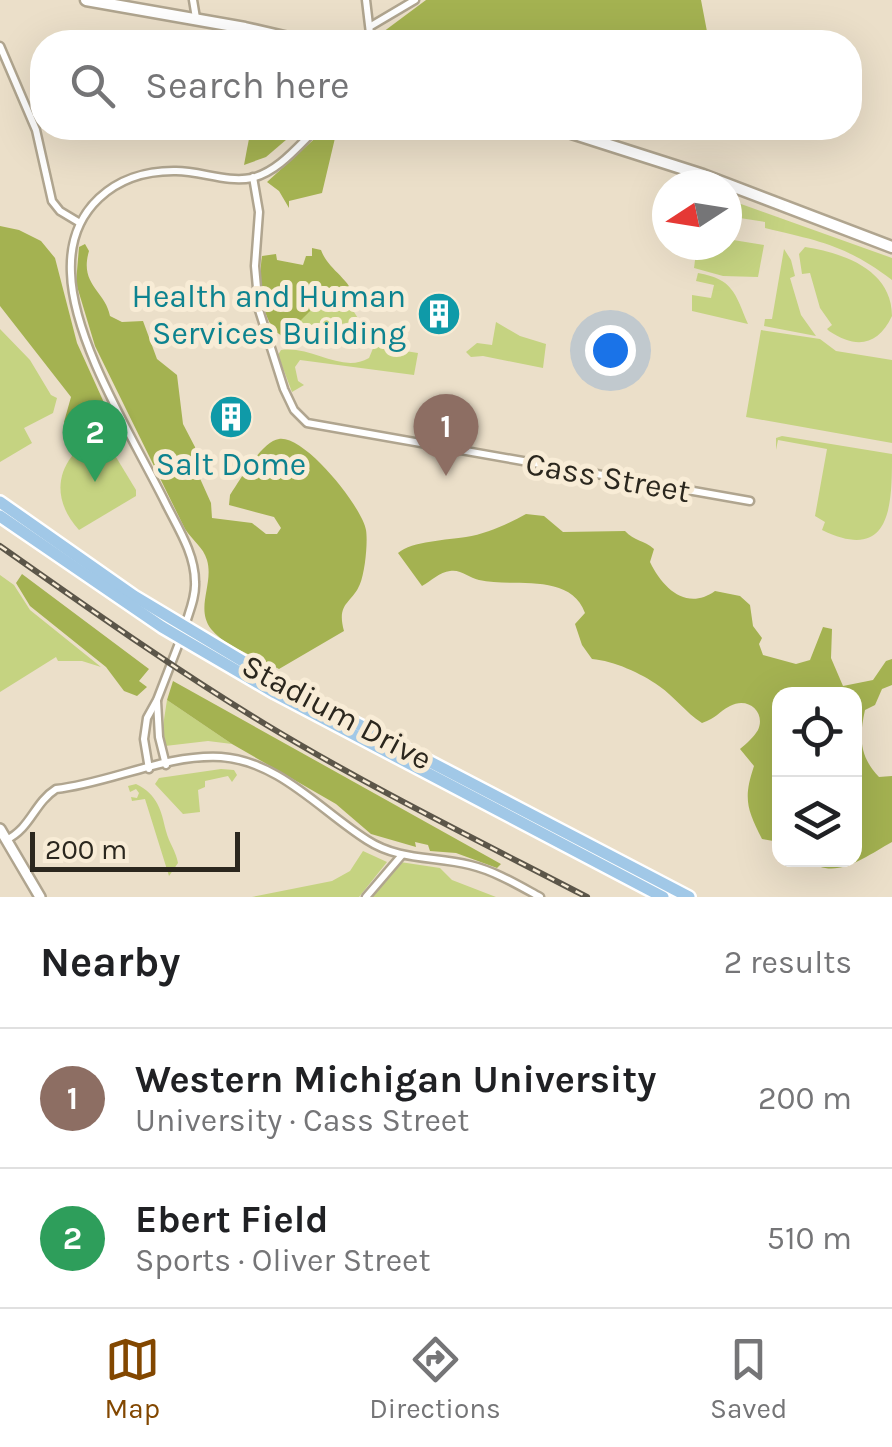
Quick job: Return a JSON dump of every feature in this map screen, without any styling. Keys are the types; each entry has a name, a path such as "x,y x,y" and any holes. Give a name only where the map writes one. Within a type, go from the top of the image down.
{"main road":[{"path":"86,0 244,30"},
{"path":"594,140 703,175 892,247"},
{"name":"Stadium Drive","path":"0,502 183,633 688,897"},
{"name":"Stadium Drive","path":"0,516 330,724 664,897"}],"street":[{"path":"192,0 197,21"},
{"path":"366,0 371,30"},
{"path":"371,26 415,0"},
{"path":"0,46 30,116"},
{"path":"38,140 52,201 60,212 80,223"},
{"path":"149,769 145,729 183,633 194,592 192,559 104,380 83,328 70,271 74,234 93,204 106,192 144,174 177,171 253,177 277,166 304,140"},
{"name":"Cass Street","path":"253,177 259,212 254,266 259,310 284,389 294,410 307,423 750,501"},
{"path":"158,700 159,737 166,765"},
{"path":"6,840 23,830 44,798 56,790 203,758 247,762 314,799 367,840 402,855 477,866 540,897"},
{"path":"0,829 40,897"},
{"path":"366,897 402,855"}],"green space":[{"path":"426,0 701,0 707,30 386,30"},
{"path":"249,140 286,140 266,157 244,165"},
{"path":"313,140 335,140 322,193 289,201 289,208 279,191 267,182"},
{"path":"742,204 892,258 892,280 832,246 765,228 765,222 742,218"},
{"path":"0,226 41,241 55,258 77,343 120,438 112,444 100,425 75,440 64,422 71,397 0,306"},
{"path":"742,241 764,245 758,277 723,276 694,268 695,260 742,260"},
{"path":"85,244 89,251 87,272 110,316 122,322 143,321 157,359 177,375 183,424 195,447 198,474 211,503 212,518 252,523 266,534 277,534 281,528 274,517 229,505 230,495 252,462 266,446 279,439 303,448 317,460 344,490 362,519 367,535 365,565 357,591 343,609 344,631 279,669 225,642 207,621 209,569 205,555 185,529 95,346 76,283 79,247"},
{"path":"805,247 850,259 875,276 890,300 892,316 880,334 857,342 827,329 832,325 820,308 810,273 802,274 799,254"},
{"path":"312,248 321,250 349,285 355,299 343,304 334,290 321,289 311,310 299,322 293,339 282,336 274,329 264,306 262,256 276,254 277,260 303,265 306,256 312,256"},
{"path":"784,249 791,260 795,276 790,278 801,315 816,336 764,326 765,319 772,319"},
{"path":"698,273 719,279 731,289 748,324 692,311 692,295 711,298 714,285 696,281"},
{"path":"321,288 334,290 339,302 355,300 354,312 361,323 352,322 293,339 299,322"},
{"path":"496,322 520,336 546,344 543,368 471,357 466,352 477,343 492,345"},
{"path":"0,329 30,360 51,395 57,398 53,413 24,428 32,443 0,462"},
{"path":"761,330 820,339 836,351 892,360 892,443 746,417"},
{"path":"374,346 418,353 414,375 300,360 295,367 298,381 304,385 292,392 278,355 281,350 293,350 359,362 369,358"},
{"path":"102,434 136,496 79,530 63,502 62,476 76,452"},
{"path":"776,438 892,454 888,509 875,534 862,540 845,539 822,530 825,522 815,516 827,449 778,440 776,450"},
{"path":"526,514 544,516 563,532 625,531 654,549 650,562 655,572 677,594 695,599 715,591 740,596 750,605 753,626 762,638 759,644 763,655 796,664 810,660 823,627 832,629 831,658 843,686 873,680 886,661 892,659 892,685 882,689 875,705 865,710 862,729 862,687 772,687 772,841 762,839 748,804 754,766 740,749 760,723 760,717 749,704 737,703 702,723 644,677 592,659 575,624 585,613 567,591 539,584 479,580 454,571 422,586 398,553 421,543 482,534"},
{"path":"22,574 149,669 139,681 147,687 137,696 124,691 106,667 30,606 16,583"},
{"path":"0,575 14,585 30,610 101,667 82,661 58,661 56,657 0,692"},
{"path":"173,681 501,864 497,868 456,853 430,851 428,845 415,842 416,847 371,834 336,804 232,744 167,700"},
{"path":"167,700 232,744 208,741 165,746"},
{"path":"862,738 864,754 872,769 879,777 892,776 892,842 862,859"},
{"path":"234,770 237,775 232,782 228,776 205,781 205,787 198,790 200,812 183,814 155,784 159,778"},
{"path":"136,784 154,798 160,810 178,863 169,876 145,799 132,801 131,797 137,798 139,793 136,789 130,792 128,786"},
{"path":"363,851 387,862 359,897 252,897 332,881 350,871"},
{"path":"400,862 440,868 452,880 496,897 370,897"}],"railway":[{"path":"0,546 164,660 265,724 384,792 587,897"}],"place":[{"name":"Health and Human Services Building","path":"439,314"},
{"name":"Salt Dome","path":"231,417"},
{"name":"Western Michigan University","path":"446,476"},
{"name":"Ebert Field","path":"95,482"}]}
